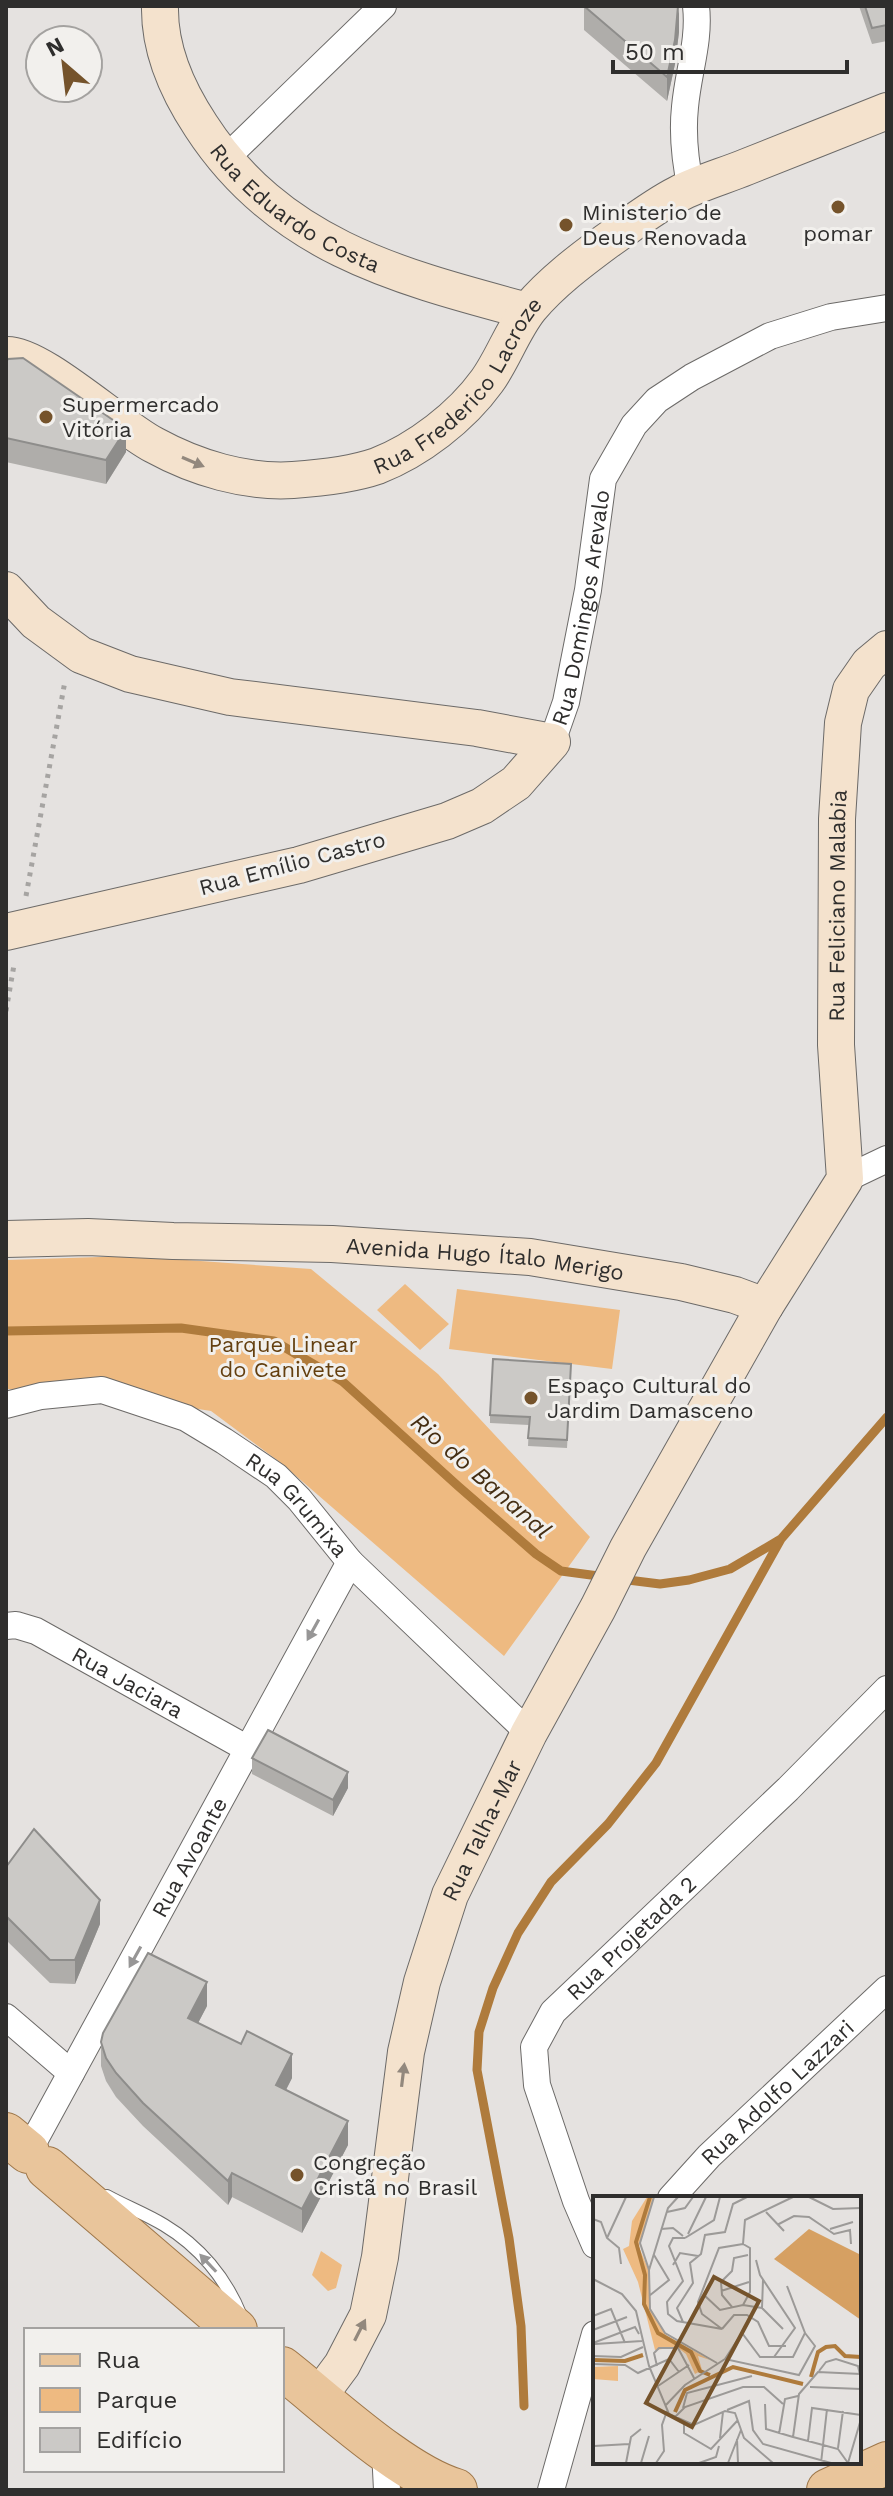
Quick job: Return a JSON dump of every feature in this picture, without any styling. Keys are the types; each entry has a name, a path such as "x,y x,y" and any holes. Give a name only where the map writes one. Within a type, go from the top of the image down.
{"main road":[{"path":"41,2159 234,2328"},
{"path":"284,2370 319,2396 386,2470 456,2490"},
{"path":"828,2490 887,2463"}],"street":[{"name":"Rua Eduardo Costa","path":"160,6 159,28 181,96 224,160 277,212 370,264 527,311"},
{"path":"224,160 383,6"},
{"path":"691,189 684,158 683,134 698,27 696,6"},
{"name":"Rua Frederico Lacroze","path":"6,355 16,354 43,366 105,414 154,446 205,467 247,478 290,480 333,476 377,466 420,443 455,416 485,383 527,311 552,284 608,241 678,194 887,111"},
{"name":"Rua Domingos Arevalo","path":"6,590 36,622 81,655 130,674 230,697 477,728 552,742 566,702 588,590 603,479 634,425 657,400 692,377 770,336 831,317 887,308"},
{"name":"Rua Feliciano Malabia","path":"845,1179 836,1018 837,819 843,723 851,690 869,664 887,649"},
{"name":"Rua Emílio Castro","path":"13,931 299,865 447,821 482,806 516,783 552,742"},
{"path":"765,1306 845,1179 887,1159"},
{"name":"Avenida Hugo Ítalo Merigo","path":"6,1239 88,1237 344,1244 530,1257 681,1282 765,1306"},
{"name":"Rua Talha-Mar","path":"319,2396 342,2365 368,2315 380,2257 406,2052 427,1968 450,1895 529,1733 628,1548 765,1306"},
{"name":"Rua Grumixa","path":"6,1405 41,1396 102,1390 186,1418 276,1476 299,1499 350,1562 529,1733"},
{"name":"Rua Avoante","path":"41,2159 71,2073 350,1562"},
{"name":"Rua Jaciara","path":"6,1626 16,1625 36,1631 248,1749"},
{"name":"Rua Projetada 2","path":"593,2240 576,2201 537,2085 534,2047 553,2012 788,1789 887,1689"},
{"name":"Rua Adolfo Lazzari","path":"673,2196 709,2156 887,1989"},
{"path":"6,2017 71,2073"},
{"path":"551,2490 593,2341"}],"lane":[{"path":"97,2190 165,2225 207,2260 231,2291 245,2328"}],"path":[{"path":"6,1011 13,931 71,647"}],"green space":[{"name":"Parque Linear do Canivete","path":"131,1256 311,1269 438,1374 590,1537 504,1656 281,1463 211,1411 103,1394 6,1389 6,1260"},
{"path":"405,1284 449,1324 420,1350 377,1310"},
{"path":"457,1289 620,1310 612,1369 449,1349"},
{"path":"321,2251 342,2265 336,2288 328,2291 312,2275"}],"building":[{"path":"584,6 678,6 667,77"},
{"path":"865,6 887,6 887,25 872,28"},
{"name":"Supermercado Vitória","path":"23,358 126,429 106,460 6,438 6,362 8,359"},
{"name":"Espaço Cultural do Jardim Damasceno","path":"493,1359 571,1364 567,1440 528,1438 530,1417 490,1415"},
{"path":"268,1730 348,1772 333,1800 252,1758"},
{"path":"34,1829 100,1900 75,1960 50,1960 6,1916 6,1867"},
{"path":"148,1953 207,1982 188,2018 241,2044 247,2031 292,2054 276,2085 348,2121 302,2209 232,2173 228,2181 143,2103 106,2058 101,2042 103,2033"}],"waterway":[{"name":"Rio do Bananal","path":"6,1331 181,1328 274,1341 342,1381 536,1554 561,1571 606,1577"},
{"name":"Rio do Bananal","path":"620,1579 660,1584 689,1580 730,1569 781,1539 887,1417"},
{"path":"524,2406 521,2326 509,2238 477,2070 479,2032 493,1988 518,1933 551,1882 608,1824 656,1763 781,1539"}],"place":[{"name":"pomar","path":"838,207"},
{"name":"Ministerio de Deus Renovada","path":"566,225"},
{"name":"Supermercado Vitória","path":"46,417"},
{"name":"Espaço Cultural do Jardim Damasceno","path":"531,1398"},
{"name":"Congreção Cristã no Brasil","path":"297,2175"}]}
